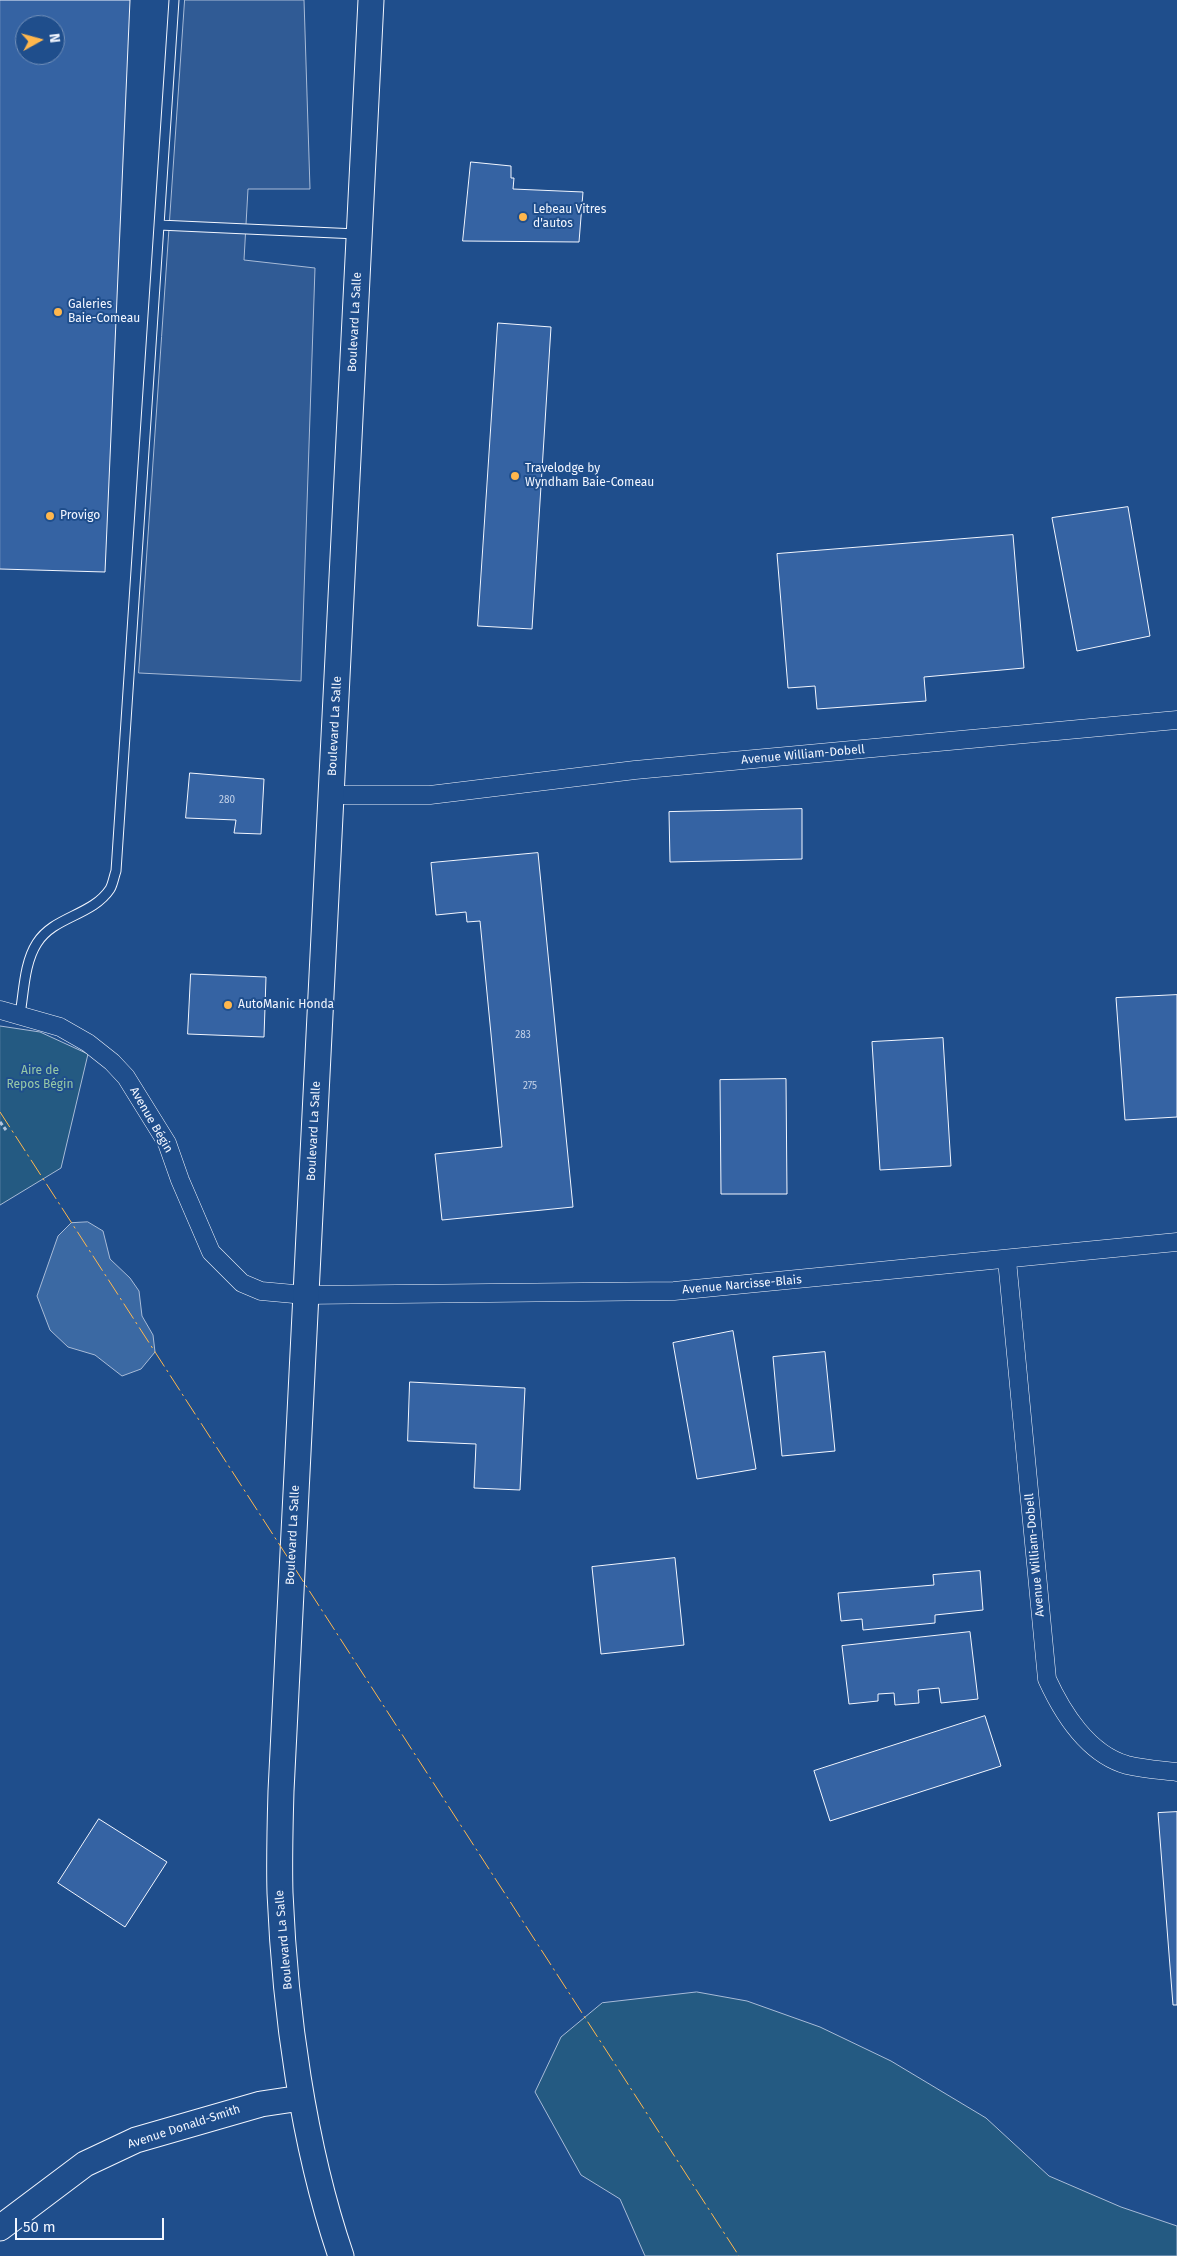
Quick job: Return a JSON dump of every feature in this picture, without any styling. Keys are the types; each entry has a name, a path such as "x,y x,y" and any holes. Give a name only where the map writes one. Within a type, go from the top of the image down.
{"street":[{"name":"Boulevard La Salle","path":"341,2256 327,2215 301,2098 287,1981 280,1893 281,1791 371,0"},
{"name":"Avenue William-Dobell","path":"331,795 430,795 635,770 1177,720"},
{"name":"Avenue Bégin","path":"0,1010 20,1014 60,1027 88,1043 112,1062 126,1078 167,1144 180,1180 211,1252 242,1283 261,1291 305,1295"},
{"name":"Avenue Narcisse-Blais","path":"305,1295 674,1291 1177,1242"},
{"name":"Avenue William-Dobell","path":"1006,1260 1047,1679 1058,1703 1075,1726 1096,1748 1125,1764 1177,1772"},
{"name":"Avenue Donald-Smith","path":"0,2228 85,2164 136,2140 261,2104 301,2098"}],"lane":[{"path":"20,1014 27,972 36,944 48,930 94,906 110,888 116,870 174,0"},
{"path":"159,224 359,234"}],"path":[{"path":"0,1122 6,1130"}],"green space":[{"name":"Aire de Repos Bégin","path":"0,1026 40,1032 88,1054 61,1168 0,1205"},
{"path":"697,1992 747,2001 820,2027 891,2061 986,2118 1049,2176 1121,2207 1177,2226 1177,2256 645,2256 620,2199 581,2175 535,2092 561,2037 602,2003"}],"shaded area":[{"path":"185,0 304,0 310,189 248,189 244,260 315,268 301,681 139,673"},
{"path":"88,1222 103,1231 110,1259 130,1278 139,1291 142,1316 153,1335 155,1352 141,1369 122,1376 95,1355 68,1347 50,1330 37,1296 58,1236 71,1223"}],"building":[{"name":"Galeries Baie-Comeau","path":"0,0 130,0 105,572 0,569"},
{"name":"Lebeau Vitres d'autos","path":"471,162 511,166 511,178 514,178 513,189 583,192 579,242 463,241"},
{"name":"Travelodge by Wyndham Baie-Comeau","path":"498,323 551,327 532,629 478,626"},
{"path":"1128,507 1150,636 1077,651 1052,518"},
{"path":"1013,535 1024,668 924,677 926,701 817,709 815,686 788,688 777,554"},
{"path":"190,773 264,779 261,834 234,833 236,820 186,818"},
{"path":"802,809 802,859 670,862 669,812"},
{"path":"538,853 573,1207 442,1220 435,1154 502,1147 480,921 467,922 466,912 436,915 431,863"},
{"name":"AutoManic Honda","path":"191,974 266,977 264,1037 188,1034"},
{"path":"1177,995 1177,1117 1125,1120 1116,998"},
{"path":"943,1038 951,1166 880,1170 872,1042"},
{"path":"786,1079 787,1194 721,1194 720,1080"},
{"path":"733,1331 756,1469 697,1479 673,1343"},
{"path":"825,1352 835,1451 782,1456 773,1357"},
{"path":"410,1382 525,1388 520,1490 474,1488 476,1444 408,1441"},
{"path":"675,1558 684,1645 601,1654 592,1567"},
{"path":"980,1571 983,1610 935,1615 935,1623 863,1630 862,1619 841,1621 838,1593 934,1585 933,1575"},
{"path":"970,1632 978,1699 941,1703 939,1688 918,1690 919,1703 895,1705 894,1693 878,1694 878,1701 849,1704 842,1646"},
{"path":"985,1716 1001,1766 830,1821 814,1771"},
{"path":"1177,1812 1177,2005 1173,2005 1158,1813"},
{"path":"99,1819 167,1862 125,1927 58,1883"}],"power":[{"path":"0,1112 739,2256"}],"place":[{"name":"Lebeau Vitres d'autos","path":"523,217"},
{"name":"Galeries Baie-Comeau","path":"58,312"},
{"name":"Travelodge by Wyndham Baie-Comeau","path":"515,476"},
{"name":"Provigo","path":"50,516"},
{"name":"AutoManic Honda","path":"228,1005"}]}
